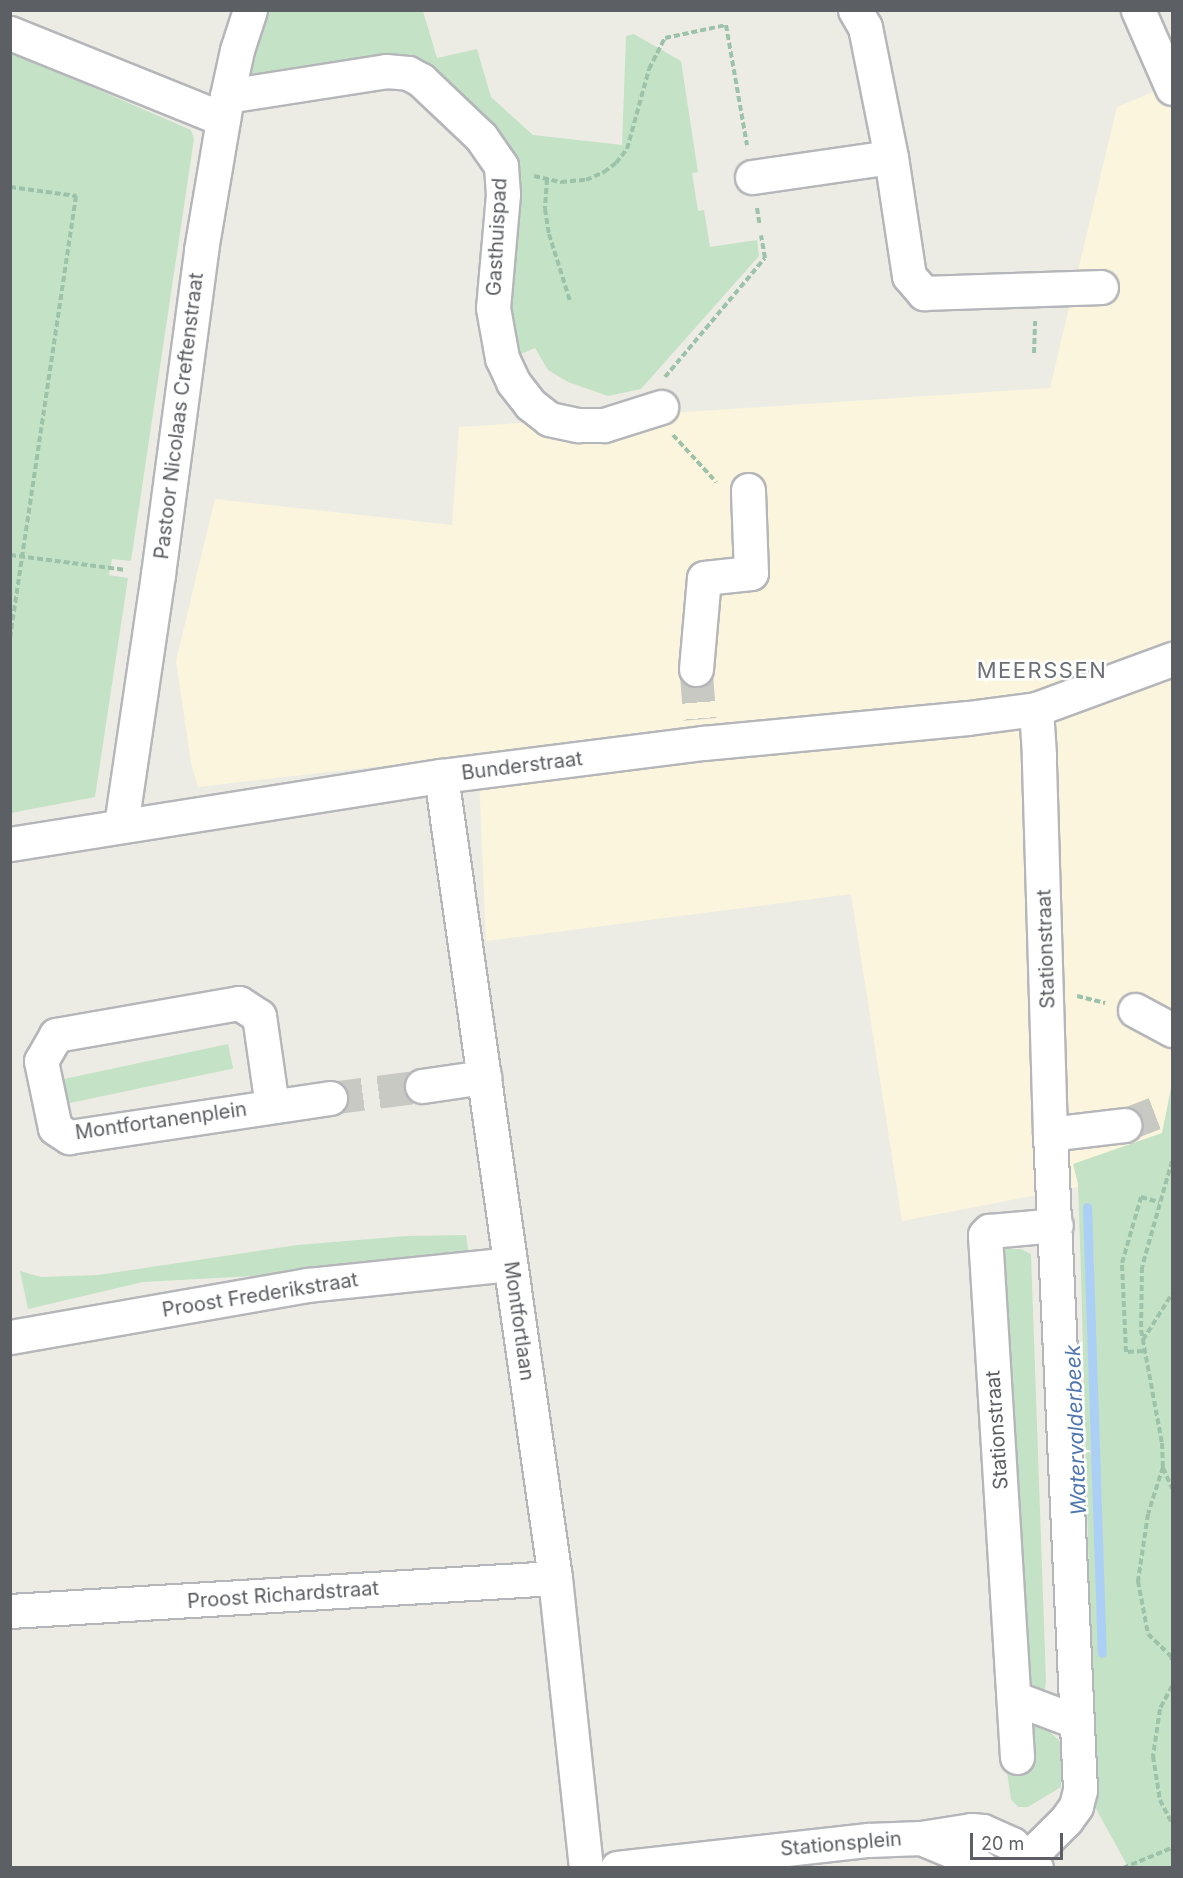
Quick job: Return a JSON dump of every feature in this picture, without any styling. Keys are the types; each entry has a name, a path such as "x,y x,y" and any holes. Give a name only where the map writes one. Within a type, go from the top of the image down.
{"street":[{"name":"Pastoor Nicolaas Creftenstraat","path":"121,825 158,574 185,360 225,107 237,50 250,10"},
{"path":"855,10 865,27 891,158 909,276 924,293 1101,287"},
{"path":"1138,10 1173,88"},
{"path":"10,33 225,107"},
{"name":"Gasthuispad","path":"225,107 386,71 408,73 421,80 481,137 501,166 503,184 493,308 502,358 513,382 530,404 549,419 578,425 604,425 661,407"},
{"path":"752,177 891,158"},
{"path":"696,669 704,578 752,573 748,490"},
{"name":"Bunderstraat","path":"10,844 441,776 701,731 1036,709 1173,659"},
{"name":"Stationstraat","path":"1025,1864 1070,1815 1078,1800 1056,1225 1050,1134 1036,709"},
{"name":"Montfortlaan","path":"441,776 555,1578 586,1868"},
{"name":"Montfortanenplein","path":"272,1106 259,1016 239,1003 56,1035 41,1061 55,1128 69,1137 330,1098"},
{"path":"1134,1010 1173,1030"},
{"path":"422,1086 484,1077"},
{"path":"1050,1134 1125,1125"},
{"name":"Stationstraat","path":"1017,1756 985,1235 989,1231 1056,1225"},
{"name":"Proost Frederikstraat","path":"10,1337 308,1285 510,1264"},
{"name":"Proost Richardstraat","path":"10,1611 555,1578"},
{"path":"1014,1698 1075,1721"},
{"name":"Stationsplein","path":"638,1866 868,1840 921,1838 963,1830 983,1831 1012,1844 1025,1864"},
{"path":"921,1838 964,1856 982,1868"}],"path":[{"path":"503,184 517,170 561,182 586,180 604,172 616,163 627,149 650,69 665,38 726,25 760,226"},
{"path":"547,179 545,208 549,234 570,301"},
{"path":"10,187 76,196 10,637"},
{"path":"748,490 729,489 709,476 672,433 661,407 663,379 765,258 761,235"},
{"path":"10,555 158,574"},
{"path":"1173,1161 1159,1202 1142,1267 1140,1308 1143,1351 1162,1443 1163,1467 1148,1514 1138,1581 1149,1634 1173,1660"},
{"path":"1143,1351 1126,1352 1122,1263 1141,1197 1159,1202"},
{"path":"1143,1340 1173,1294"},
{"path":"1163,1467 1173,1488"},
{"path":"1173,1686 1160,1710 1153,1756 1160,1800 1173,1824"},
{"path":"1123,1868 1173,1848"}],"shaded area":[{"path":"1172,84 1172,1169 902,1221 851,894 486,941 478,755 198,787 191,763 176,661 215,499 452,525 459,427 1050,388 1117,107"}],"green space":[{"path":"270,11 423,11 437,58 477,49 491,97 533,135 622,145 626,36 634,34 681,61 698,172 692,173 698,211 704,210 710,247 757,240 759,256 641,389 608,396 568,382 548,370 535,348 514,357 507,334 512,155 434,72 247,83"},
{"path":"11,52 191,130 194,139 131,561 112,559 109,575 128,578 95,797 11,813"},
{"path":"228,1044 233,1068 68,1104 63,1079"},
{"path":"1172,1083 1172,1867 1128,1867 1095,1807 1078,1184 1073,1164 1162,1133"},
{"path":"466,1235 469,1255 409,1259 253,1276 143,1282 28,1309 20,1271 41,1277 98,1275 297,1245 406,1236"},
{"path":"1005,1249 1021,1249 1031,1254 1046,1681 1045,1690 1036,1694 1024,1675 1001,1259"},
{"path":"1023,1715 1042,1725 1061,1742 1061,1787 1028,1807 1018,1807 1011,1799 1006,1765"}],"waterway":[{"name":"Watervalderbeek","path":"1087,1207 1102,1653"}],"tunnel":[{"path":"696,669 700,719"},
{"path":"330,1098 422,1086"},
{"path":"1124,1125 1155,1113"}],"district":[{"name":"MEERSSEN","path":"1042,671"}]}
